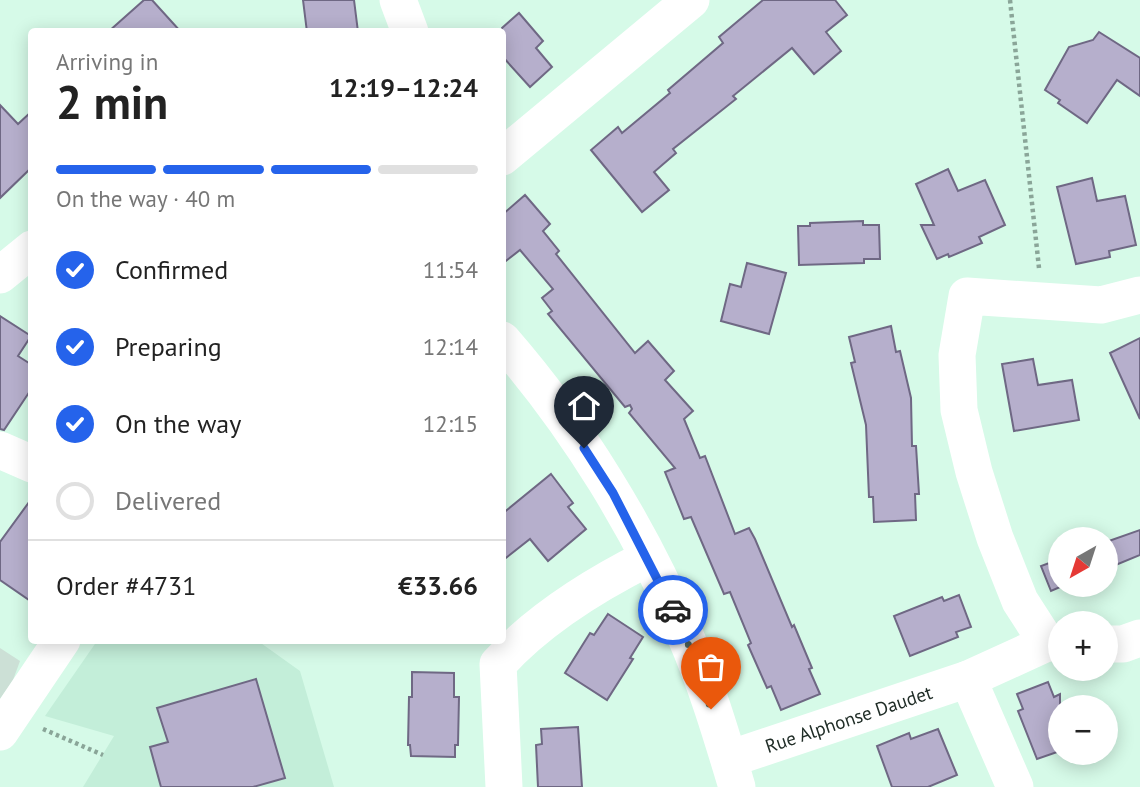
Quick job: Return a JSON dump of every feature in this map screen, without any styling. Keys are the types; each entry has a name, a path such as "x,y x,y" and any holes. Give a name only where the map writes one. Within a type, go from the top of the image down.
{"street":[{"path":"398,0 408,28"},
{"path":"506,154 691,0"},
{"path":"0,275 28,252"},
{"path":"1048,636 1020,601 995,538 959,410 957,355 967,296 1101,305 1140,295"},
{"path":"506,345 569,426 613,493 648,558 685,635 733,773"},
{"path":"0,450 28,462"},
{"path":"504,787 498,664 512,649 567,605 614,575 648,558"},
{"path":"1118,644 1140,638"},
{"path":"6,722 59,644"},
{"name":"Rue Alphonse Daudet","path":"733,773 1048,646"},
{"path":"968,679 1016,787"}],"path":[{"path":"1010,0 1042,300"},
{"path":"6,722 36,726 103,755"}],"shaded area":[{"path":"95,644 262,644 300,671 334,787 83,787 114,736 45,716"},
{"path":"0,648 20,661 13,680 0,699"}],"building":[{"path":"144,0 152,0 177,28 112,28"},
{"path":"303,0 354,0 358,28 306,28"},
{"path":"763,0 835,0 847,15 826,32 841,51 814,74 792,48 733,96 736,99 673,149 676,153 654,172 669,190 642,212 591,150 618,127 622,133 670,93 668,90 723,43 719,37"},
{"path":"519,13 543,41 536,48 552,67 530,87 506,60 506,28 502,28"},
{"path":"1099,32 1140,58 1140,96 1117,80 1087,123 1058,103 1060,100 1045,90 1069,47 1093,40"},
{"path":"0,105 18,124 28,115 28,171 0,198"},
{"path":"948,169 958,191 985,180 1005,225 979,237 982,243 949,257 948,254 937,259 921,225 934,225 916,184"},
{"path":"1092,178 1097,201 1125,196 1136,245 1109,251 1110,257 1076,264 1057,187"},
{"path":"525,195 550,224 543,231 559,251 556,254 635,353 648,341 674,371 665,380 693,411 684,419 700,458 705,456 735,534 749,528 755,539 792,627 794,625 820,694 781,710 771,686 767,688 748,645 751,643 730,592 724,594 691,517 684,519 665,472 675,468 629,413 632,409 630,405 625,407 548,314 552,311 542,298 553,289 520,250 506,261 506,212"},
{"path":"863,221 863,225 879,225 880,259 864,259 864,263 799,265 798,226"},
{"path":"747,263 786,273 769,334 721,321 730,284 741,287"},
{"path":"0,316 28,334 28,341 18,356 28,362 28,394 4,430 0,429"},
{"path":"891,326 896,352 900,351 911,398 912,446 916,446 919,494 915,494 916,520 874,522 873,497 869,497 866,425 851,363 855,362 849,337"},
{"path":"1140,338 1140,419 1110,353"},
{"path":"1033,359 1038,385 1072,380 1079,420 1014,431 1002,364"},
{"path":"551,474 573,503 568,507 586,529 548,561 530,539 506,558 506,511"},
{"path":"28,504 28,599 0,580 0,542"},
{"path":"1140,530 1140,555 1118,564 1118,538"},
{"path":"1048,563 1048,584 1041,566"},
{"path":"959,595 971,627 956,632 958,637 910,656 894,616 942,597 944,601"},
{"path":"608,614 643,637 630,658 633,659 607,700 565,673 590,633 594,635"},
{"path":"412,672 454,673 454,697 459,697 458,745 455,745 455,757 411,756 408,745"},
{"path":"256,679 285,778 253,787 161,787 150,747 168,742 157,708"},
{"path":"1048,682 1053,695 1048,695 1048,755 1037,759 1018,711 1023,709 1017,694"},
{"path":"578,727 582,787 538,787 536,745 542,744 541,729"},
{"path":"938,729 957,775 928,787 892,787 877,746 909,733 911,739"}],"way so far":[{"path":"673,610 685,635 711,709"}],"route":[{"path":"584,448 613,493 673,610"}]}
